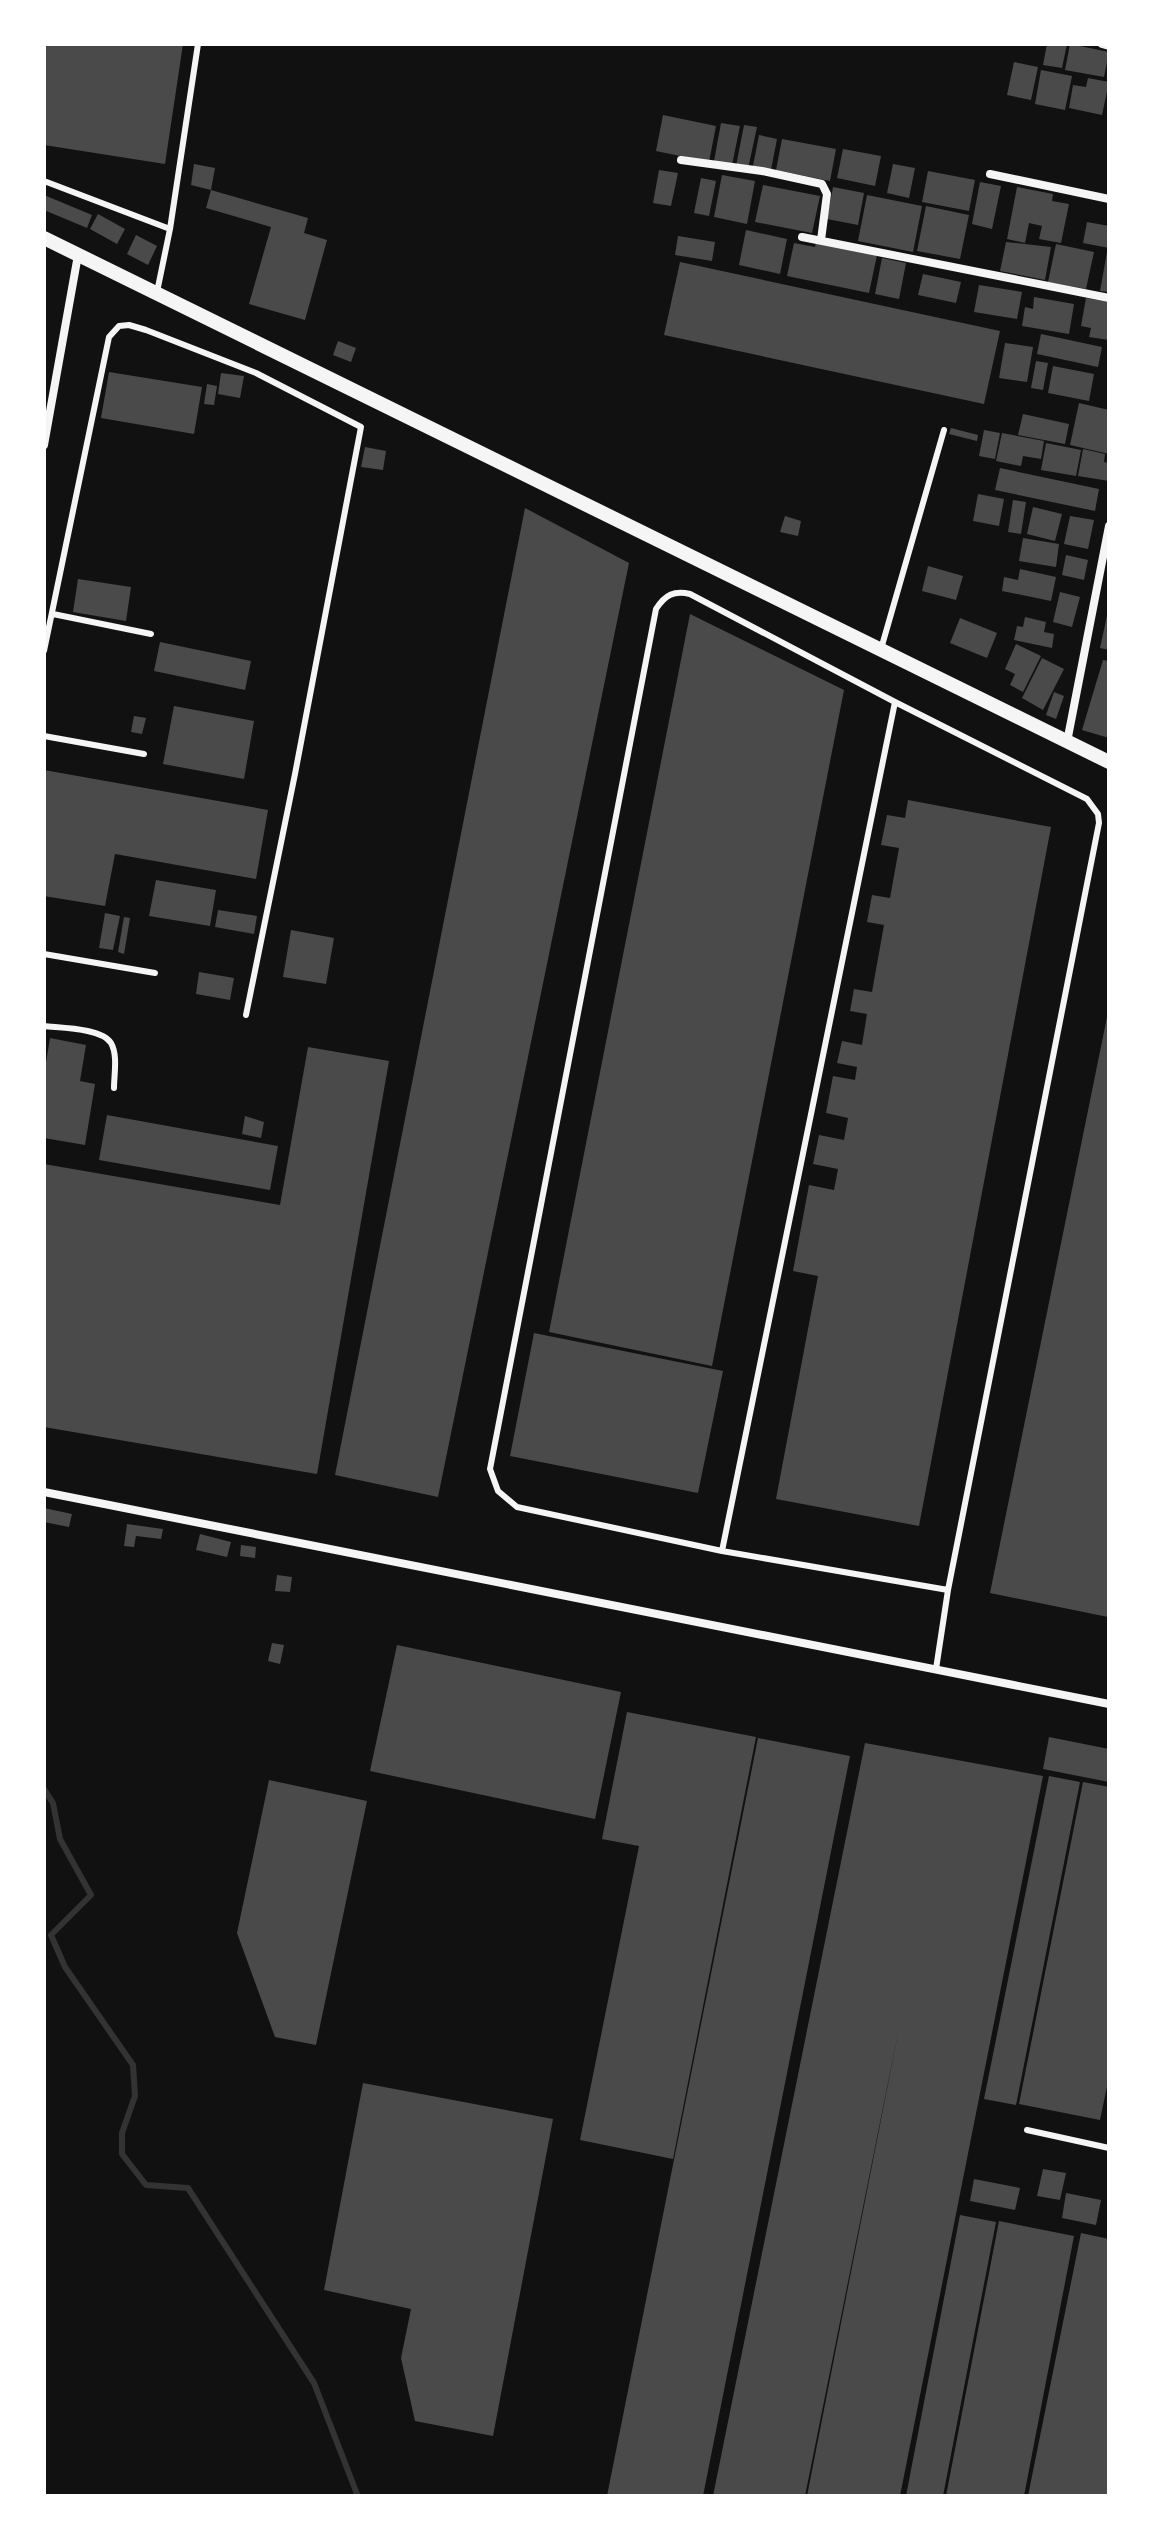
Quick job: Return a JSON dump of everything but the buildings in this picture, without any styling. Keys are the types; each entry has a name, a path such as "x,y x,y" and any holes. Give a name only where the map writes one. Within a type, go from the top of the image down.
{"street":[{"path":"1102,44 1109,46"},
{"path":"681,160 822,184 827,194 821,240"},
{"path":"990,174 1109,199"},
{"path":"802,237 1109,298"},
{"path":"44,238 1109,762"},
{"path":"44,445 78,255"},
{"path":"1067,742 1109,526"},
{"path":"44,1492 1109,1704"}],"lane":[{"path":"157,292 170,229 198,44"},
{"path":"44,181 170,229"},
{"path":"44,651 109,337 119,326 129,325 146,330 256,373 361,427 246,1015"},
{"path":"881,649 944,430"},
{"path":"936,1669 948,1590 1099,823 1098,814 1087,799 690,594 672,593 656,609 490,1469 498,1491 517,1507 722,1551 948,1590"},
{"path":"53,614 151,634"},
{"path":"722,1551 895,702"},
{"path":"44,736 144,754"},
{"path":"44,954 155,973"},
{"path":"44,1026 96,1033 105,1038 114,1054 114,1088"},
{"path":"1027,2130 1109,2148"}],"waterway":[{"path":"44,1789 53,1803 60,1839 91,1895 51,1935 65,1967 133,2065 135,2096 122,2133 122,2154 146,2185 188,2188 314,2383 357,2494 355,2496"}]}
